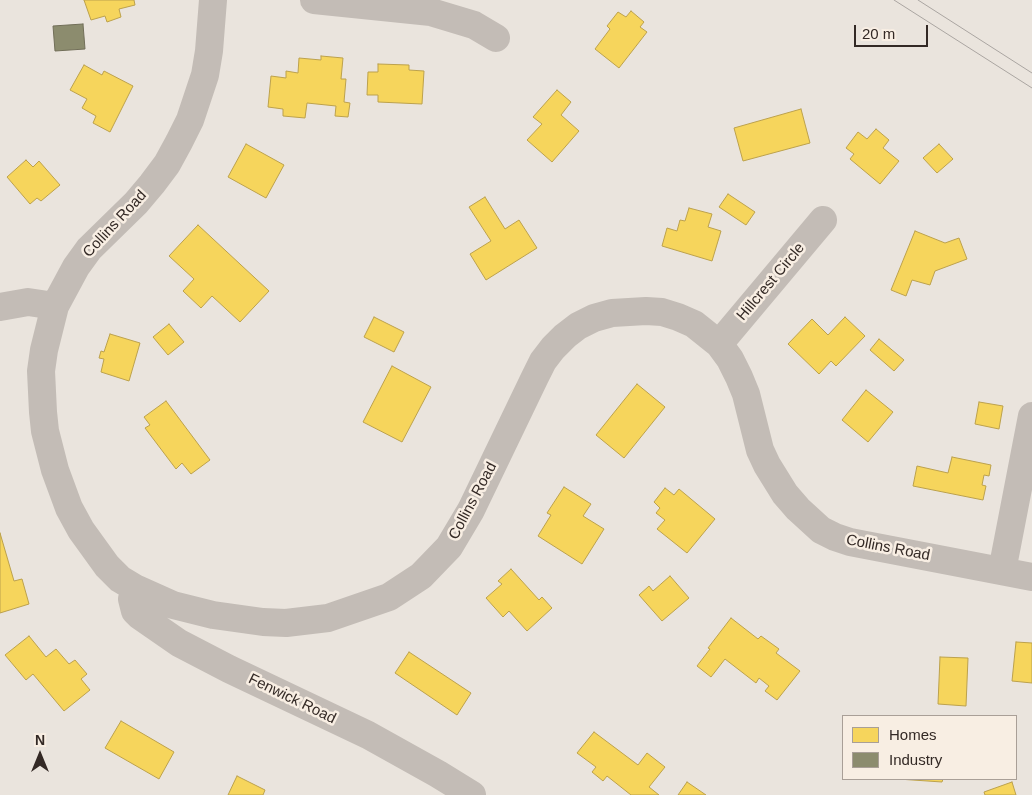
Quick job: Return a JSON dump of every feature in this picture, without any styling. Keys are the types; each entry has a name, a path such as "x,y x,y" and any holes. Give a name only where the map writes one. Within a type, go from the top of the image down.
{"street":[{"name":"Collins Road","path":"213,0 209,52 205,75 190,120 180,142 152,184 136,203 89,249 76,267 55,306 48,329 41,371 45,431 52,461 69,508 94,550 120,578 135,588 173,605 213,615 263,622 307,622 328,618 370,605 406,587 435,563 449,547 471,510 543,361 565,336 578,326 612,312 646,310 662,312 694,324 719,344 730,359 746,394 760,450 767,465 786,494 809,521 820,530 850,542 1032,577"},
{"path":"314,0 431,12 474,25 496,38"},
{"name":"Hillcrest Circle","path":"719,344 823,220"},
{"path":"0,307 28,302 55,306"},
{"path":"1002,571 1032,416"},
{"name":"Fenwick Road","path":"135,588 132,599 135,611 180,643 229,669 385,744 472,795"}],"building: Homes":[{"path":"84,0 134,0 135,5 119,9 121,17 107,22 105,16 91,20"},
{"path":"631,11 644,22 640,27 647,32 619,68 595,49 610,29 607,26 618,12 626,17"},
{"path":"321,56 343,58 341,79 346,79 344,102 350,103 348,117 335,116 336,106 307,103 305,118 283,116 283,109 268,107 271,76 286,78 286,71 298,73 299,58 321,60"},
{"path":"378,64 409,65 409,70 424,71 422,104 378,102 378,95 367,95 368,72 378,72"},
{"path":"84,65 102,75 104,71 133,86 110,132 93,123 96,116 82,108 87,99 70,90"},
{"path":"557,90 571,102 561,115 579,131 552,162 527,140 542,124 533,117"},
{"path":"801,109 810,143 743,161 734,128"},
{"path":"876,129 889,140 883,148 899,161 880,184 850,159 854,154 846,148 858,132 867,139"},
{"path":"246,144 284,165 266,198 228,177"},
{"path":"939,144 953,159 937,173 923,158"},
{"path":"26,160 33,167 39,161 60,185 41,201 37,198 30,204 7,177"},
{"path":"728,194 755,212 746,225 719,207"},
{"path":"485,197 505,229 519,220 537,248 486,280 470,254 491,241 469,207"},
{"path":"689,208 712,214 708,227 721,231 712,261 662,246 667,228 677,231 680,220 685,221"},
{"path":"198,225 269,291 240,322 212,296 201,308 183,291 194,279 169,256"},
{"path":"915,231 945,243 959,238 967,259 935,271 930,285 912,280 906,296 891,290"},
{"path":"374,317 404,332 394,352 364,337"},
{"path":"845,317 865,336 836,366 831,361 819,374 788,344 812,319 828,335"},
{"path":"169,324 184,342 168,355 153,337"},
{"path":"110,334 140,343 129,381 101,372 104,359 99,358 101,351 104,352"},
{"path":"879,339 904,360 894,371 870,350"},
{"path":"392,366 431,387 402,442 363,422"},
{"path":"637,384 665,407 624,458 596,435"},
{"path":"866,390 893,412 868,442 842,420"},
{"path":"166,401 210,460 191,474 182,463 176,469 145,428 150,425 144,417"},
{"path":"979,402 1003,406 999,429 975,424"},
{"path":"952,457 991,465 989,476 984,475 982,485 986,486 983,500 913,486 917,466 948,473"},
{"path":"564,487 591,504 583,516 604,529 582,564 538,536 551,515 547,513"},
{"path":"665,488 674,495 679,489 715,519 687,553 657,529 665,520 656,513 660,508 654,502"},
{"path":"0,533 14,581 22,579 29,604 0,613"},
{"path":"511,569 539,600 542,597 552,608 527,631 509,611 503,617 486,598 502,584 498,581"},
{"path":"670,576 689,598 662,621 639,595 649,586 653,591"},
{"path":"731,618 758,639 761,636 779,649 776,653 800,671 777,700 765,691 769,686 759,678 756,683 725,659 711,677 697,666"},
{"path":"29,636 46,657 56,649 69,664 75,660 87,674 81,679 90,690 64,711 33,674 26,680 5,655"},
{"path":"1016,642 1032,643 1032,683 1012,681"},
{"path":"409,652 471,693 457,715 395,673"},
{"path":"940,657 968,658 966,706 938,704"},
{"path":"121,721 174,752 159,779 105,748"},
{"path":"594,732 638,765 647,753 665,767 649,787 659,795 631,795 607,776 603,781 592,772 596,767 577,753"},
{"path":"237,776 265,790 263,795 228,795"},
{"path":"913,780 943,780 942,782"},
{"path":"687,782 706,795 678,795"},
{"path":"1012,782 1016,795 985,795 984,792"}],"building: Industry":[{"path":"83,24 85,49 55,51 53,26"}],"tram line":[{"path":"894,0 1032,88"},
{"path":"918,0 1032,73"}]}
